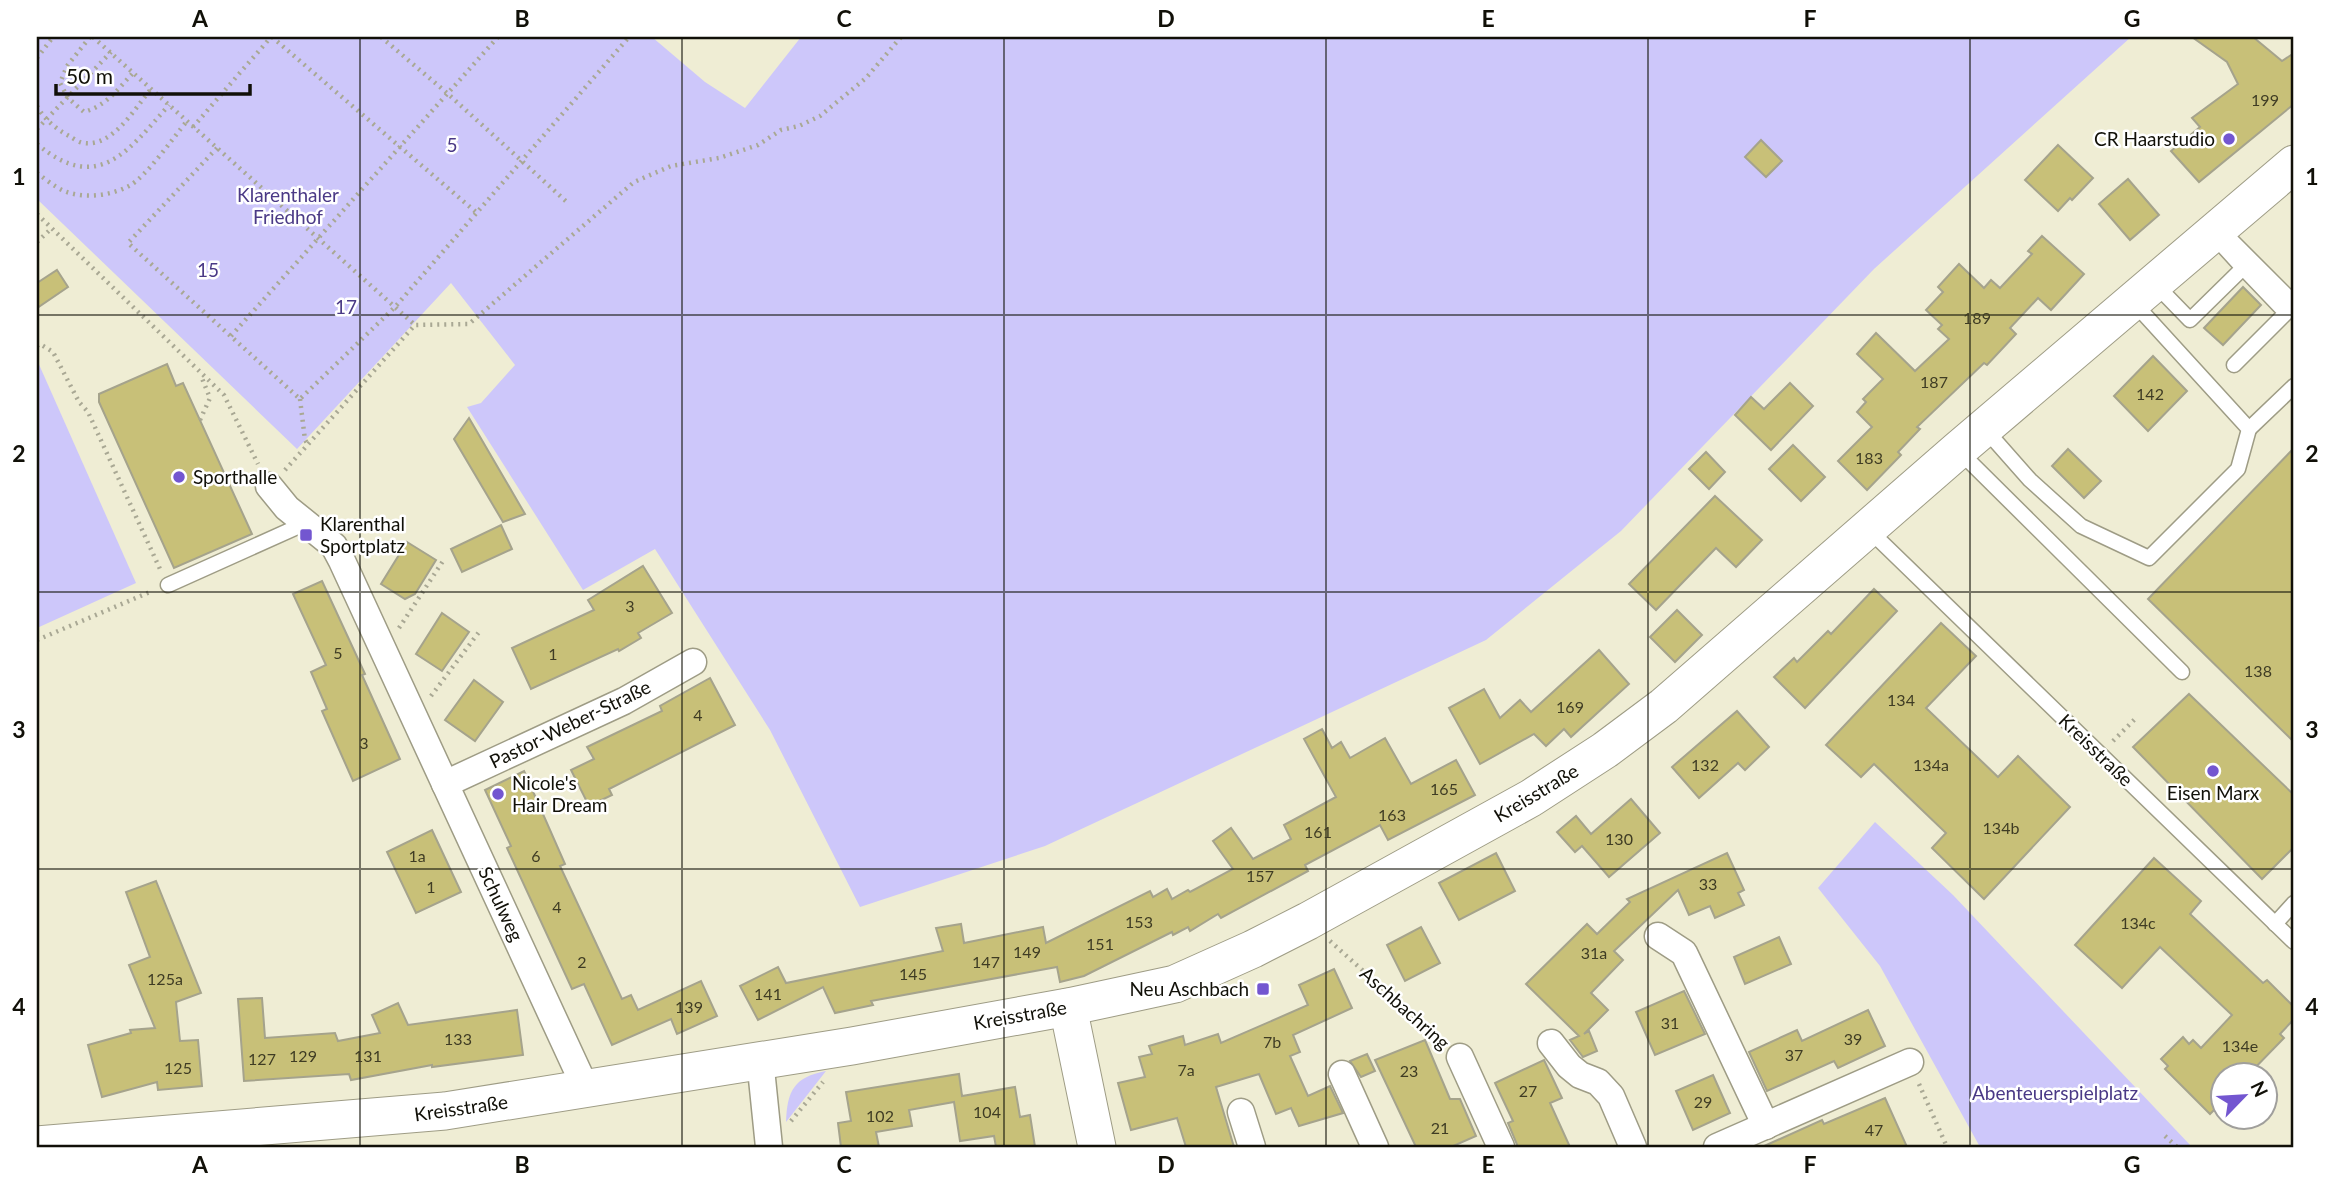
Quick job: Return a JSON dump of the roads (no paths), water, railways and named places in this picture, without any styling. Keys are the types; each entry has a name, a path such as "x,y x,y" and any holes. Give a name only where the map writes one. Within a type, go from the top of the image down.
{"street":[{"name":"Kreisstraße","path":"37,1145 445,1111 852,1045 1068,1007 1175,984 1308,921 1531,798 1605,750 1664,706 1971,439 2294,164"},
{"name":"Schulweg","path":"269,486 287,508 334,546 586,1089"},
{"name":"Pastor-Weber-Straße","path":"445,784 624,701 693,662"},
{"path":"1658,936 1684,953 1766,1126"},
{"path":"1068,1007 1097,1147"},
{"path":"1551,1043 1569,1066 1580,1075 1598,1082 1611,1096 1633,1147"},
{"name":"Aschbachring","path":"1460,1057 1501,1147"},
{"path":"760,1059 769,1147"},
{"path":"1717,1147 1910,1062"},
{"path":"1342,1074 1375,1147"},
{"path":"1241,1112 1252,1147"}],"lane":[{"path":"2215,231 2243,268 2286,313 2234,365"},
{"path":"2215,231 2294,303"},
{"path":"2143,292 2190,320 2243,268"},
{"path":"2143,292 2249,429"},
{"path":"1971,439 2029,480 2081,526 2149,558 2238,469 2249,429 2294,386"},
{"path":"1971,439 2182,672"},
{"path":"168,586 306,523"},
{"name":"Kreisstraße","path":"1868,528 2294,942"},
{"path":"2275,923 2294,903"}],"place":[{"name":"CR Haarstudio","path":"2229,139"},
{"name":"Sporthalle","path":"179,477"},
{"name":"Klarenthal Sportplatz","path":"306,535"},
{"name":"Eisen Marx","path":"2213,771"},
{"name":"Nicole's Hair Dream","path":"498,794"},
{"name":"Neu Aschbach","path":"1263,989"}],"park label":[{"name":"5","path":"452,145"},
{"name":"Klarenthaler Friedhof","path":"288,206"},
{"name":"15","path":"208,270"},
{"name":"17","path":"346,307"},
{"name":"Abenteuerspielplatz","path":"2055,1093"}]}
